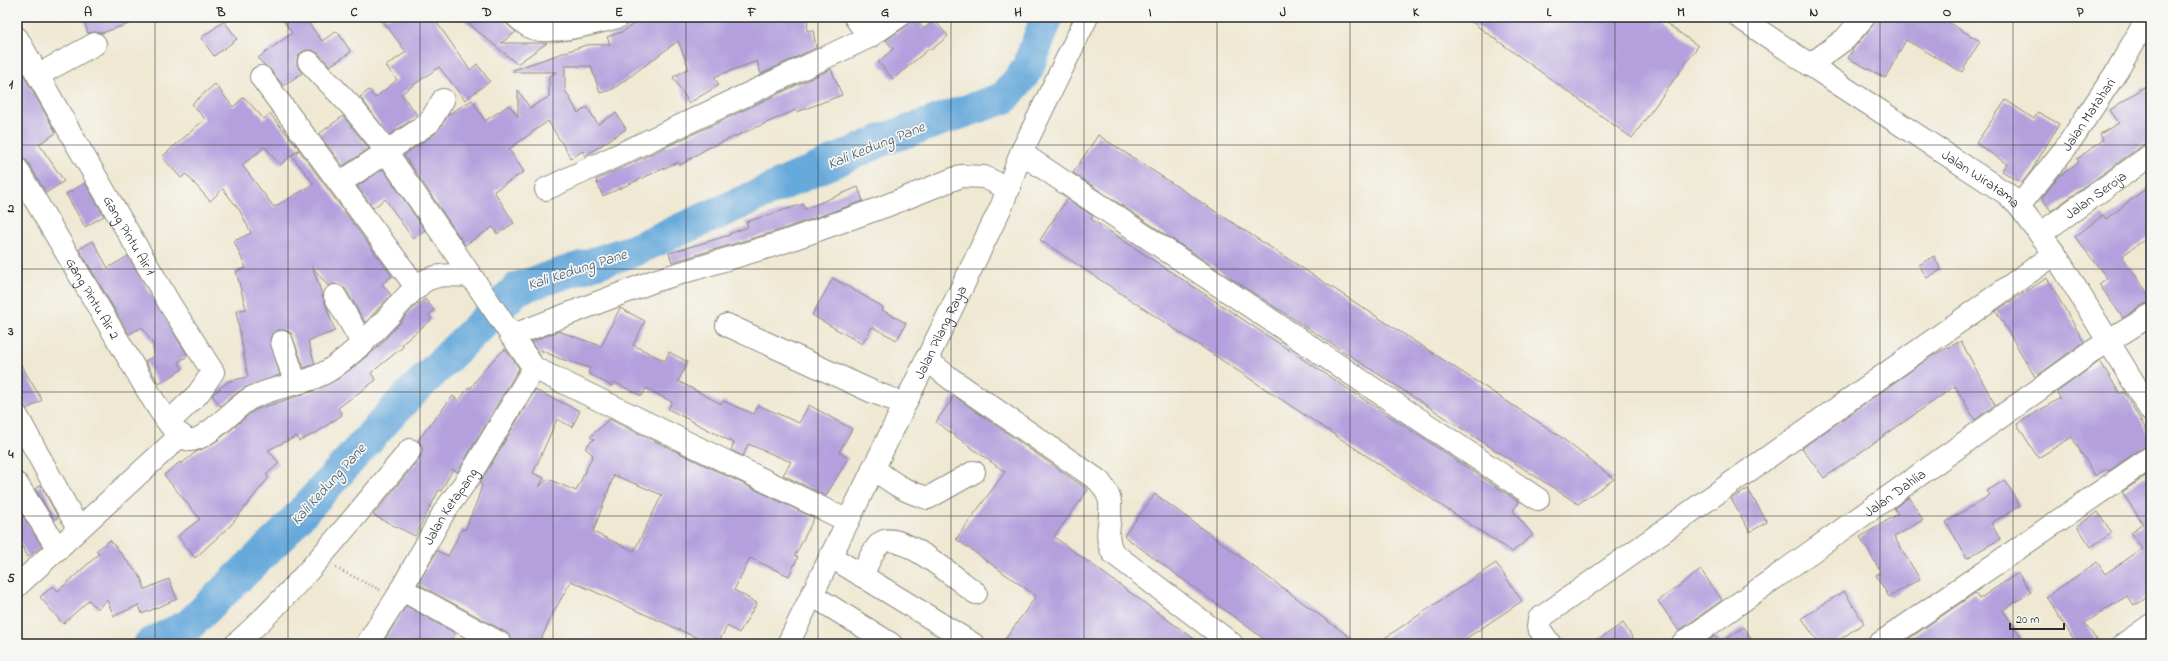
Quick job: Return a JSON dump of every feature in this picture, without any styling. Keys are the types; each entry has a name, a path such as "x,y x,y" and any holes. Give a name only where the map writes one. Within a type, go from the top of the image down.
{"main road":[{"path":"517,17 532,28 540,31 564,29 618,17"},
{"path":"855,17 869,37"},
{"path":"546,189 869,37 898,17"},
{"name":"Jalan Pilang Raya","path":"788,644 1009,189 1022,153 1087,17"},
{"name":"Jalan Wiratama","path":"1739,17 1810,66 2007,194 2019,206 2055,254 2151,411"},
{"path":"1810,66 1845,39 1864,17"},
{"name":"Jalan Matahari","path":"2019,206 2067,146 2117,71 2148,17"},
{"name":"Gang Pintu Air 1","path":"17,38 171,306 213,372 198,394 179,432"},
{"path":"38,75 95,44"},
{"path":"309,62 352,106 387,152 534,368 848,521"},
{"path":"261,77 417,288"},
{"path":"340,183 429,123 443,100"},
{"path":"1022,153 1538,499"},
{"name":"Jalan Seroja","path":"2040,234 2151,155"},
{"name":"Gang Pintu Air 2","path":"17,168 155,403 179,432"},
{"path":"509,332 654,281 781,243 883,207 961,176 984,176 1009,189"},
{"path":"1550,644 1538,627 1539,619 2055,254"},
{"path":"18,582 58,549 179,432 201,437 248,399 275,388 314,378 331,370 363,344 424,282 441,276 456,274 473,280"},
{"path":"335,296 363,344"},
{"name":"Jalan Dahlia","path":"1682,644 2108,342 2151,315"},
{"path":"727,325 873,392 905,404"},
{"path":"282,342 295,382"},
{"path":"926,359 951,379 1099,481 1107,493 1110,503 1107,534 1108,544 1113,553 1232,644"},
{"name":"Jalan Ketapang","path":"367,644 399,594 444,512 469,477 534,368"},
{"path":"17,416 78,528"},
{"path":"236,644 267,617 320,559 410,450"},
{"path":"1879,644 2151,457"},
{"path":"873,468 895,486 911,494 928,498 974,472"},
{"path":"17,484 58,549"},
{"path":"862,576 876,548 883,541 893,540 917,551 976,593"},
{"path":"830,556 973,644"},
{"path":"399,594 501,644"},
{"path":"812,595 861,637 891,644"},
{"path":"2124,644 2151,625"}],"path":[{"path":"320,559 399,594"}],"building":[{"path":"83,17 142,17 142,19 102,33 88,33"},
{"path":"281,17 304,17 322,41 337,31 351,52 330,66 318,53 312,50 306,50 300,53 297,59 297,65 302,73 283,86 271,70 258,58 292,33"},
{"path":"380,17 433,17 470,70 477,64 490,81 465,100 439,67 401,94 418,116 389,135 360,97 369,90 375,98 397,80 386,66 406,52"},
{"path":"461,17 505,17 505,22 516,32 501,43 547,43 517,64"},
{"path":"644,17 808,17 807,31 813,30 816,48 761,74 757,61 714,77 719,85 689,103 673,77 689,68 678,41 613,89 600,93 591,66 565,66 565,90 578,113 587,107 598,124 616,113 626,129 585,156 583,151 571,158 548,121 509,149 524,172 494,191 514,223 497,234 493,227 465,245 404,155 436,133 449,114 472,100 485,121 509,105 518,117 518,90 530,108 549,97 549,77 556,72 514,72 513,70 586,45 610,44 607,37 622,32"},
{"path":"910,17 914,17 924,29 934,20 948,36 931,50 930,48 893,79 878,62 893,49 886,40 905,27"},
{"path":"1465,17 1658,17 1698,46 1632,138"},
{"path":"1876,17 1939,17 1980,41 1962,72 1906,40 1885,78 1848,58 1853,49 1873,25"},
{"path":"224,21 237,39 214,56 201,38"},
{"path":"17,63 56,133 39,144 64,181 46,193 28,162 23,158 17,157"},
{"path":"831,69 842,95 797,112 796,110 706,149 680,165 678,162 603,196 596,180"},
{"path":"215,84 233,107 244,97 264,119 270,114 299,149 280,165 265,147 242,165 274,207 314,184 292,156 299,150 392,276 382,284 391,295 365,323 346,289 335,284 328,286 312,266 335,331 308,341 315,364 304,368 291,333 285,330 278,330 272,334 270,340 280,375 244,388 220,406 212,395 229,381 248,377 236,311 246,309 236,271 246,268 234,241 251,233 240,211 223,189 210,201 186,174 181,178 162,157 205,119 192,104"},
{"path":"2144,87 2151,98 2151,139 2051,211 2042,198 2058,177 2079,162 2077,159 2103,140 2100,134 2119,123 2110,110"},
{"path":"2006,100 2034,119 2038,112 2059,124 2032,170 2022,183 2002,171 2007,164 1976,143"},
{"path":"343,116 369,149 343,166 319,134"},
{"path":"1098,135 1557,434 1614,479 1578,504 1226,275 1073,173"},
{"path":"383,169 425,230 413,239 385,199 373,208 357,186"},
{"path":"85,183 104,216 85,227 66,194"},
{"path":"2151,185 2151,235 2122,256 2151,298 2151,303 2144,304 2123,318 2099,284 2107,278 2075,237 2103,215 2106,219"},
{"path":"858,187 863,201 777,231 672,262 669,253 730,235 729,234 748,227 746,222 803,204 805,209"},
{"path":"1067,199 1093,216 1091,219 1519,502 1513,511 1533,535 1512,552 1040,240"},
{"path":"93,241 108,268 128,256 188,356 178,362 183,369 159,384 145,361 154,356 153,344 142,327 129,334 79,249"},
{"path":"1934,256 1941,270 1927,278 1919,265"},
{"path":"833,278 883,307 882,310 906,323 897,340 872,327 862,344 812,315"},
{"path":"2047,278 2084,342 2035,377 1996,311"},
{"path":"425,299 434,310 429,315 432,319 402,344 404,346 371,373 376,380 338,408 342,415 316,433 299,441 297,436 268,450 279,463 266,475 269,477 231,525 195,558 178,536 200,519 164,475 180,462 181,464 196,452 218,440 255,410 316,390 338,379 377,348 418,303 419,304"},
{"path":"620,308 645,321 633,345 665,361 669,352 688,362 678,381 721,404 723,401 754,414 758,405 799,423 809,405 852,429 839,452 848,458 826,496 783,475 791,462 748,444 743,456 731,450 734,443 668,409 672,402 646,388 642,396 614,382 612,386 588,373 590,368 558,358 541,350 543,352 540,355 531,342 558,331 601,346"},
{"path":"1961,341 1995,405 1975,420 1955,386 1824,478 1802,448 1930,357"},
{"path":"505,349 519,368 459,470 457,472 453,469 441,491 439,490 415,536 373,515 420,458 422,446 418,440 453,396 459,401 469,387 471,388 485,368"},
{"path":"17,358 42,400 27,409 17,404"},
{"path":"2100,361 2120,394 2124,392 2151,438 2151,442 2109,471 2107,468 2095,476 2072,437 2038,458 2017,424 2060,398 2057,392"},
{"path":"535,390 580,411 572,427 557,419 533,473 544,478 539,487 548,479 576,491 593,455 585,448 594,439 590,437 609,419 814,518 795,556 798,557 789,576 750,558 734,590 757,603 739,633 727,626 718,644 711,644 571,581 552,615 539,644 518,644 513,642 507,633 418,584 437,551 448,556 462,529 465,530 477,501 482,485 480,483","holes":["614,475 662,495 634,551 593,532"]},
{"path":"954,396 1088,490 1054,537 1201,644 1002,644 1036,596 956,539 1005,472 936,422"},
{"path":"2146,476 2151,484 2151,595 2134,606 2127,596 2085,623 2099,644 2077,644 2046,597 2097,562 2105,574 2142,549 2131,532 2143,524 2122,492"},
{"path":"2005,480 2020,506 1991,523 2000,539 1967,558 1946,522 1990,495 1987,491"},
{"path":"41,485 58,517 54,520 35,489"},
{"path":"1748,489 1767,522 1750,532 1731,499"},
{"path":"1155,494 1359,644 1271,644 1124,536"},
{"path":"1909,497 1923,520 1894,537 1920,579 1889,597 1876,575 1881,572 1860,537 1898,514 1894,508"},
{"path":"17,507 42,546 28,557 17,537"},
{"path":"2098,512 2112,533 2091,547 2077,526"},
{"path":"110,540 141,578 145,589 169,579 177,599 142,614 139,605 114,616 107,600 97,609 89,600 63,624 40,597 53,586 58,591 99,554 96,551"},
{"path":"1496,563 1522,601 1458,644 1376,644"},
{"path":"1701,570 1722,600 1679,631 1658,601"},
{"path":"2018,573 2031,592 2003,610 2026,644 1901,644 1975,593 1979,599"},
{"path":"1844,591 1864,623 1833,644 1819,644 1802,618"},
{"path":"406,606 455,633 450,644 382,644"},
{"path":"1623,623 1637,644 1592,644"},
{"path":"1744,627 1755,644 1704,644 1715,636 1720,643"}],"waterway":[{"name":"Kali Kedung Pane","path":"150,644 189,625 281,536 401,403 518,288 632,251 885,139 1004,98 1027,70 1047,17"}]}
